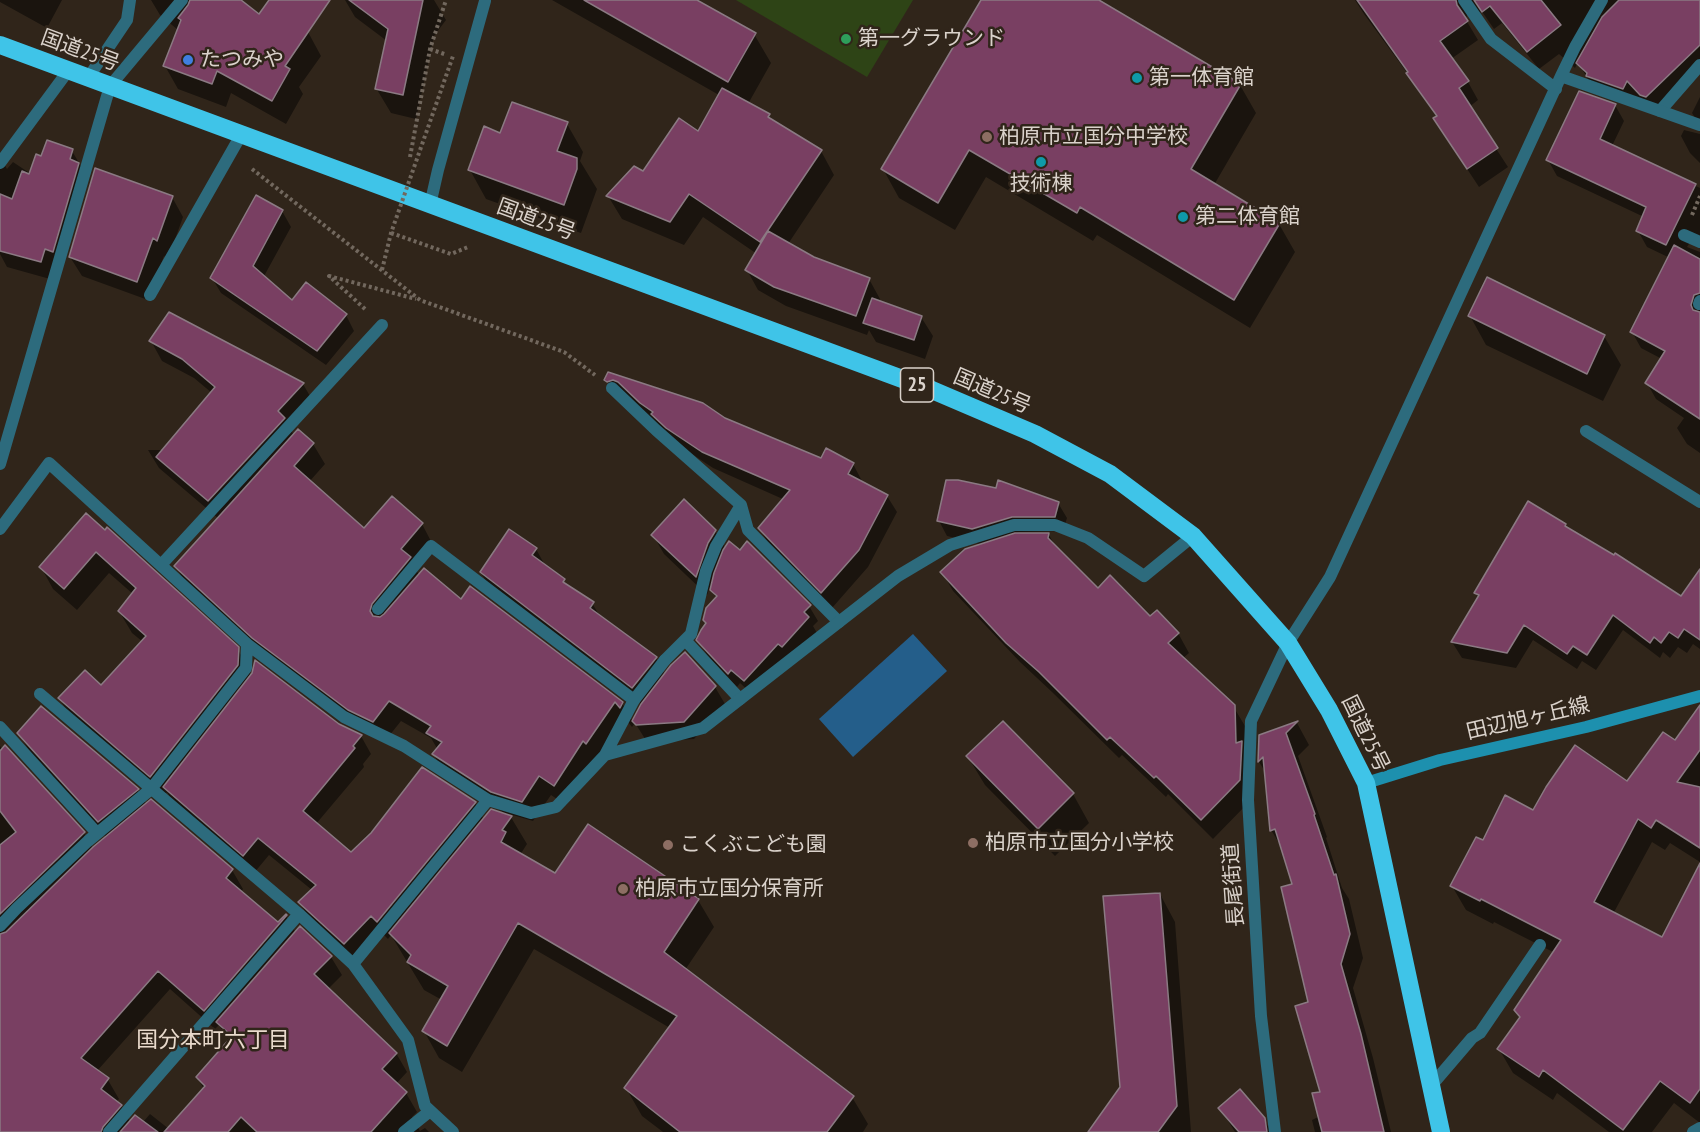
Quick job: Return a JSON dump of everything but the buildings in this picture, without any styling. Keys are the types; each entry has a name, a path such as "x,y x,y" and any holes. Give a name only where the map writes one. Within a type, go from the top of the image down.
{"highway":[{"name":"国道25号","path":"0,45 932,390 1035,435 1110,474 1193,537 1288,643 1329,710 1366,783 1441,1132"}],"street":[{"path":"88,78 127,20 130,0"},
{"path":"0,464 110,86 182,0"},
{"path":"1464,0 1491,39 1556,89"},
{"name":"長尾街道","path":"1275,1132 1261,1016 1248,800 1251,721 1288,643 1330,577 1561,76 1602,0"},
{"path":"430,205 485,1"},
{"path":"1660,111 1700,64"},
{"path":"0,163 68,71"},
{"path":"1561,76 1700,125"},
{"path":"150,295 241,135"},
{"path":"1684,235 1700,242"},
{"path":"161,565 382,325"},
{"path":"612,388 741,505 748,530 838,622"},
{"path":"1586,431 1700,502"},
{"path":"0,529 49,463 248,644 344,717 404,746 488,800 531,813 556,807 604,755 634,700 665,660 692,634 706,571 717,546 741,505"},
{"path":"604,755 703,728 898,576 950,545 1014,525 1055,525 1088,538 1144,576 1193,537"},
{"path":"378,609 431,546 634,700"},
{"path":"685,640 741,699"},
{"path":"0,926 97,833 151,789 246,668 248,644"},
{"path":"40,694 299,914 353,964 408,1040 425,1106 453,1132"},
{"name":"田辺旭ヶ丘線","path":"1366,783 1440,759 1586,727 1700,696"},
{"path":"0,727 97,833"},
{"path":"353,964 488,800"},
{"path":"109,1132 299,914"},
{"path":"1431,1086 1472,1038 1480,1033 1540,945"},
{"path":"404,1132 430,1111"}],"path":[{"path":"410,157 430,49 446,0"},
{"path":"382,270 391,233 453,56"},
{"path":"252,170 420,300"},
{"path":"391,233 451,254 468,247"},
{"path":"382,325 329,276 420,300 564,352 612,388"}],"green space":[{"name":"第一グラウンド","path":"736,0 913,0 867,77"}],"water":[{"path":"913,634 947,671 853,757 819,719"}],"place":[{"name":"第一グラウンド","path":"846,39"},
{"name":"たつみや","path":"188,60"},
{"name":"第一体育館","path":"1137,78"},
{"name":"柏原市立国分中学校","path":"987,137"},
{"name":"技術棟","path":"1041,162"},
{"name":"第二体育館","path":"1183,217"},
{"name":"柏原市立国分小学校","path":"973,843"},
{"name":"こくぶこども園","path":"668,845"},
{"name":"柏原市立国分保育所","path":"623,889"}],"district":[{"name":"国分本町六丁目","path":"213,1041"}]}
